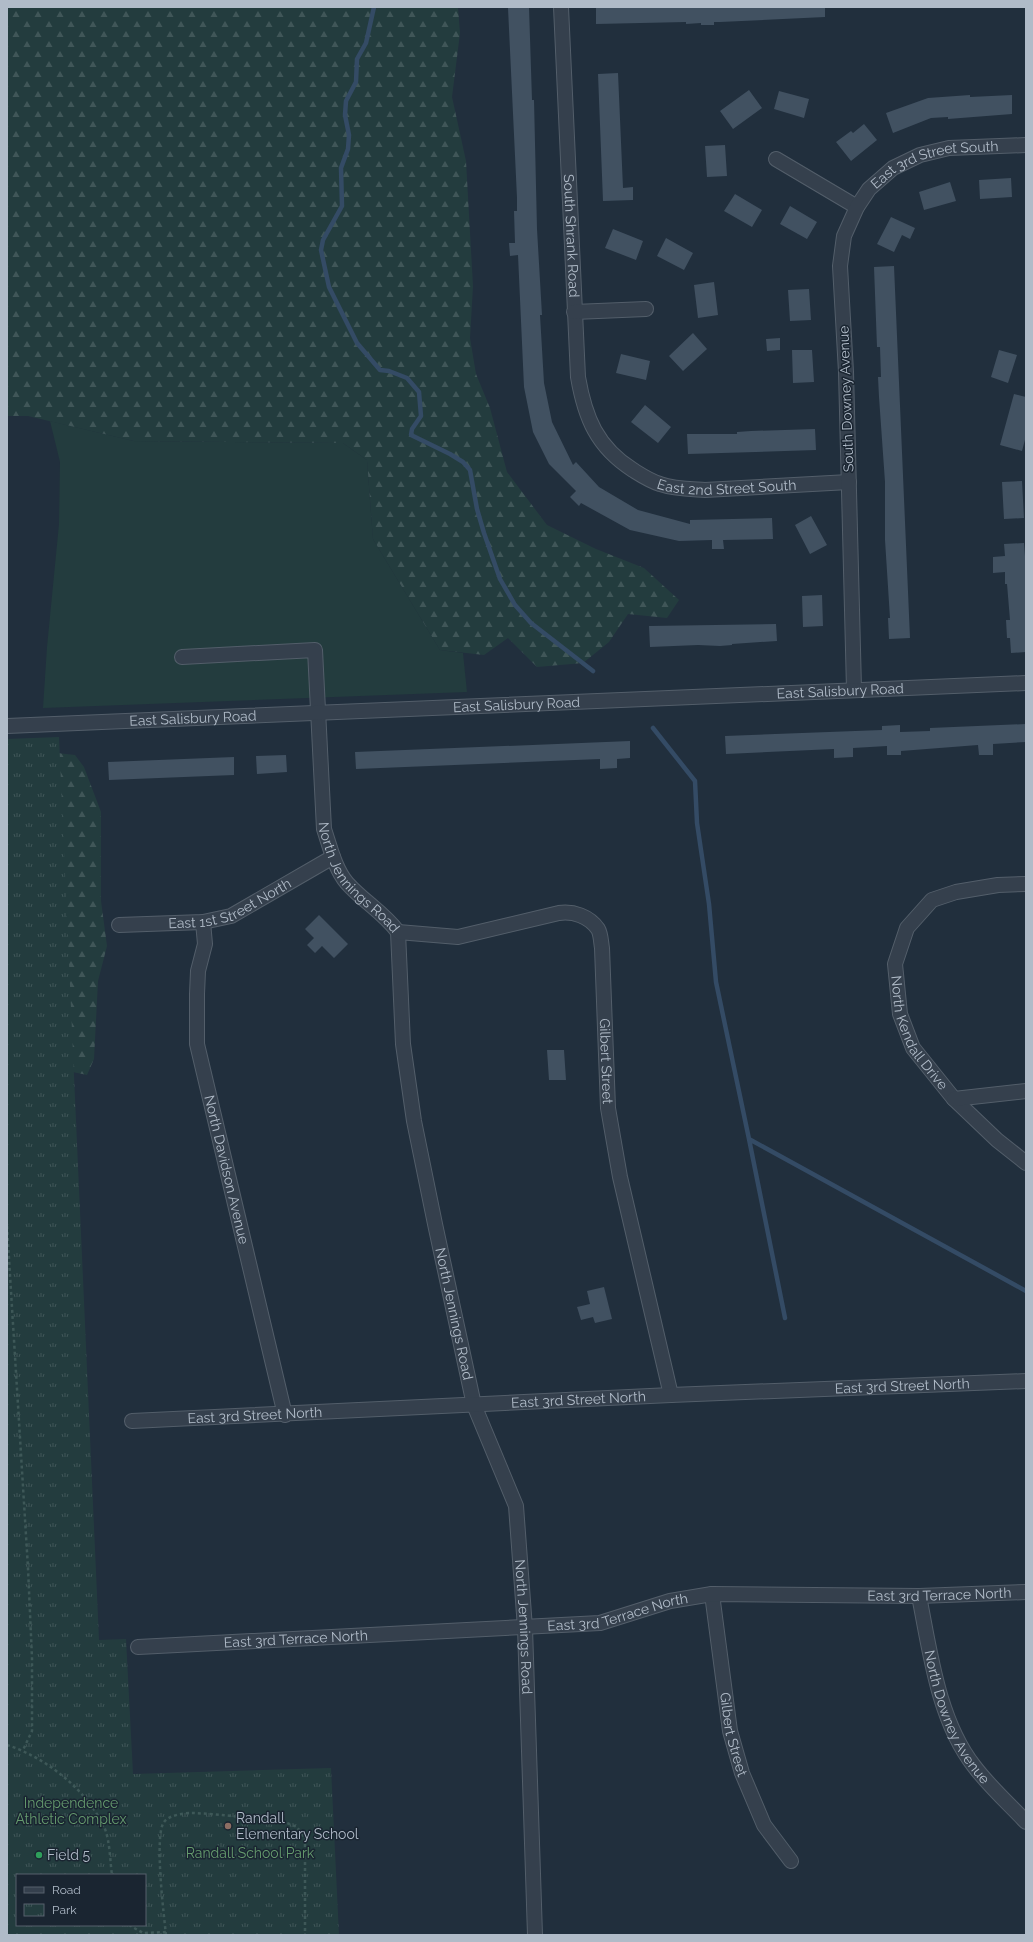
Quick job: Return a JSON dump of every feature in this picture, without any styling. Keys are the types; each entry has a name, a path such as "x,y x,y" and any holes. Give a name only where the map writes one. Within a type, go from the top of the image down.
{"street":[{"name":"South Shrank Road","path":"561,7 578,377 581,396 592,428 613,456"},
{"name":"East 3rd Street South","path":"857,207 869,189 893,168 920,155 950,148 1026,145"},
{"path":"776,159 857,207"},
{"name":"South Downey Avenue","path":"854,689 849,482 840,266 844,236 857,207"},
{"path":"574,312 646,309"},
{"name":"East 2nd Street South","path":"613,456 643,476 660,484 682,488 705,490 849,482"},
{"name":"North Jennings Road","path":"182,657 315,650 324,830 333,857 346,881 366,902 389,920 398,932 403,1044 414,1121 474,1405 516,1506 525,1628 535,1935"},
{"name":"East Salisbury Road","path":"7,726 854,689 1026,683"},
{"name":"East 1st Street North","path":"119,926 203,922 231,916 333,857"},
{"name":"North Kendall Drive","path":"1026,884 991,886 956,892 932,900 907,928 895,964 900,1014 913,1048 954,1099 997,1140 1026,1163"},
{"name":"Gilbert Street","path":"398,932 458,937 559,912 571,911 588,919 598,930 602,948 608,1108 620,1177 671,1395"},
{"name":"North Davidson Avenue","path":"203,922 205,944 198,971 197,994 198,1044 286,1415"},
{"path":"954,1099 1026,1092"},
{"name":"East 3rd Street North","path":"132,1421 286,1415 671,1395 1026,1381"},
{"name":"East 3rd Terrace North","path":"138,1647 525,1628 600,1622 670,1601 712,1594 919,1596 1026,1592"},
{"name":"Gilbert Street","path":"712,1594 730,1732 742,1774 764,1825 791,1862"},
{"name":"North Downey Avenue","path":"919,1596 940,1697 962,1748 974,1766 1026,1822"}],"path":[{"path":"7,1226 28,1568 32,1658 32,1731 23,1750"},
{"path":"7,1745 23,1750 57,1773 86,1798 105,1830 112,1874"},
{"path":"131,1926 143,1933 166,1933 159,1846 160,1830 164,1822 174,1816 191,1813 287,1823 297,1827 305,1839 305,1935"}],"green space":[{"path":"7,7 458,7 460,33 452,97 466,161 473,286 470,338 476,374 490,408 507,472 547,525 596,549 644,568 679,600 667,618 628,614 609,642 583,663 537,667 508,638 484,655 440,650 373,539 367,460 343,443 134,441 28,416 7,416"},
{"path":"50,421 134,441 343,443 367,460 373,539 440,650 463,653 467,692 43,708 47,647 59,524 60,462"},
{"name":"Independence Athletic Complex","path":"59,737 99,1640 126,1639 133,1774 331,1768 339,1935 7,1935 7,739"},
{"path":"48,752 75,755 84,767 101,812 101,901 107,946 98,981 94,1059 87,1075 63,1070"}],"building":[{"path":"529,7 532,100 534,100 537,229 542,315 540,315 544,383 552,422 573,465 576,462 599,487 638,510 690,524 690,520 772,518 773,539 723,540 724,549 712,549 712,540 679,541 630,530 581,503 579,506 570,497 576,491 549,464 533,432 524,387 518,255 510,256 509,243 515,243 514,211 517,211 517,198 508,8"},
{"path":"596,7 825,7 825,17 714,22 714,25 701,25 701,23 686,24 686,22 596,24"},
{"path":"618,73 623,188 633,187 633,200 603,201 598,74"},
{"path":"749,90 762,108 733,129 720,111"},
{"path":"779,91 809,99 804,118 774,109"},
{"path":"970,95 970,97 1012,95 1012,114 948,119 948,117 931,118 893,133 886,113 928,98"},
{"path":"864,124 877,140 851,161 836,142 851,131 853,133"},
{"path":"725,145 727,176 707,177 705,146"},
{"path":"1011,178 1012,197 980,199 979,180"},
{"path":"950,182 956,201 924,210 919,192"},
{"path":"735,194 762,210 752,227 724,211"},
{"path":"790,206 817,222 807,239 780,224"},
{"path":"891,217 915,228 910,239 902,235 894,252 877,244"},
{"path":"613,229 643,241 636,260 605,248"},
{"path":"666,238 693,253 684,270 657,256"},
{"path":"894,266 910,638 889,639 888,618 890,618 885,540 885,482 878,377 881,377 880,347 877,347 874,267"},
{"path":"714,282 718,315 698,318 694,285"},
{"path":"809,289 811,320 790,321 788,290"},
{"path":"693,333 707,349 683,371 669,356"},
{"path":"780,338 780,350 767,351 766,339"},
{"path":"792,350 812,350 814,382 793,383"},
{"path":"999,350 1017,355 1008,383 991,377"},
{"path":"621,354 650,361 646,380 616,373"},
{"path":"1014,394 1026,397 1026,436 1022,451 1000,445"},
{"path":"645,405 671,427 658,443 631,422"},
{"path":"815,429 816,450 688,454 687,434 737,434 737,432 751,431"},
{"path":"1022,481 1024,518 1004,519 1002,482"},
{"path":"811,516 827,545 810,554 795,525"},
{"path":"1024,543 1026,569 1026,652 1011,653 1010,638 1007,638 1006,620 1010,620 1007,584 1005,584 1005,572 993,573 993,557 1005,556 1004,544"},
{"path":"822,595 823,626 803,627 802,596"},
{"path":"776,624 777,641 720,646 698,645 650,647 649,626"},
{"path":"1026,724 1026,742 993,744 993,755 979,755 978,745 901,751 901,755 887,755 887,746 853,748 853,757 834,758 834,749 726,754 725,736 882,730 882,726 900,725 900,732 930,731 930,728"},
{"path":"630,741 630,758 617,759 617,768 600,769 600,759 356,769 355,752"},
{"path":"286,755 287,772 257,774 256,756"},
{"path":"234,757 234,775 109,780 108,762"},
{"path":"319,915 348,944 334,958 322,946 315,953 307,945 314,938 305,929"},
{"path":"547,1050 564,1050 566,1080 549,1080"},
{"path":"604,1287 612,1319 595,1323 593,1317 581,1320 577,1307 590,1304 587,1291"}],"waterway":[{"path":"374,7 366,43 357,59 356,82 346,101 345,115 349,135 348,149 341,168 342,206 323,240 321,250 329,287 357,343 380,370 389,371 407,378 419,392 421,416 412,429 411,435 450,454 463,462 470,470 477,509 484,533 500,579 515,605 531,623 593,671"},
{"path":"653,728 695,781 697,823 709,904 716,982 749,1139 1026,1291"},
{"path":"749,1139 785,1318"}],"place":[{"name":"Randall Elementary School","path":"228,1826"},
{"name":"Field 5","path":"39,1855"}],"park label":[{"name":"Randall School Park","path":"250,1853"}]}
